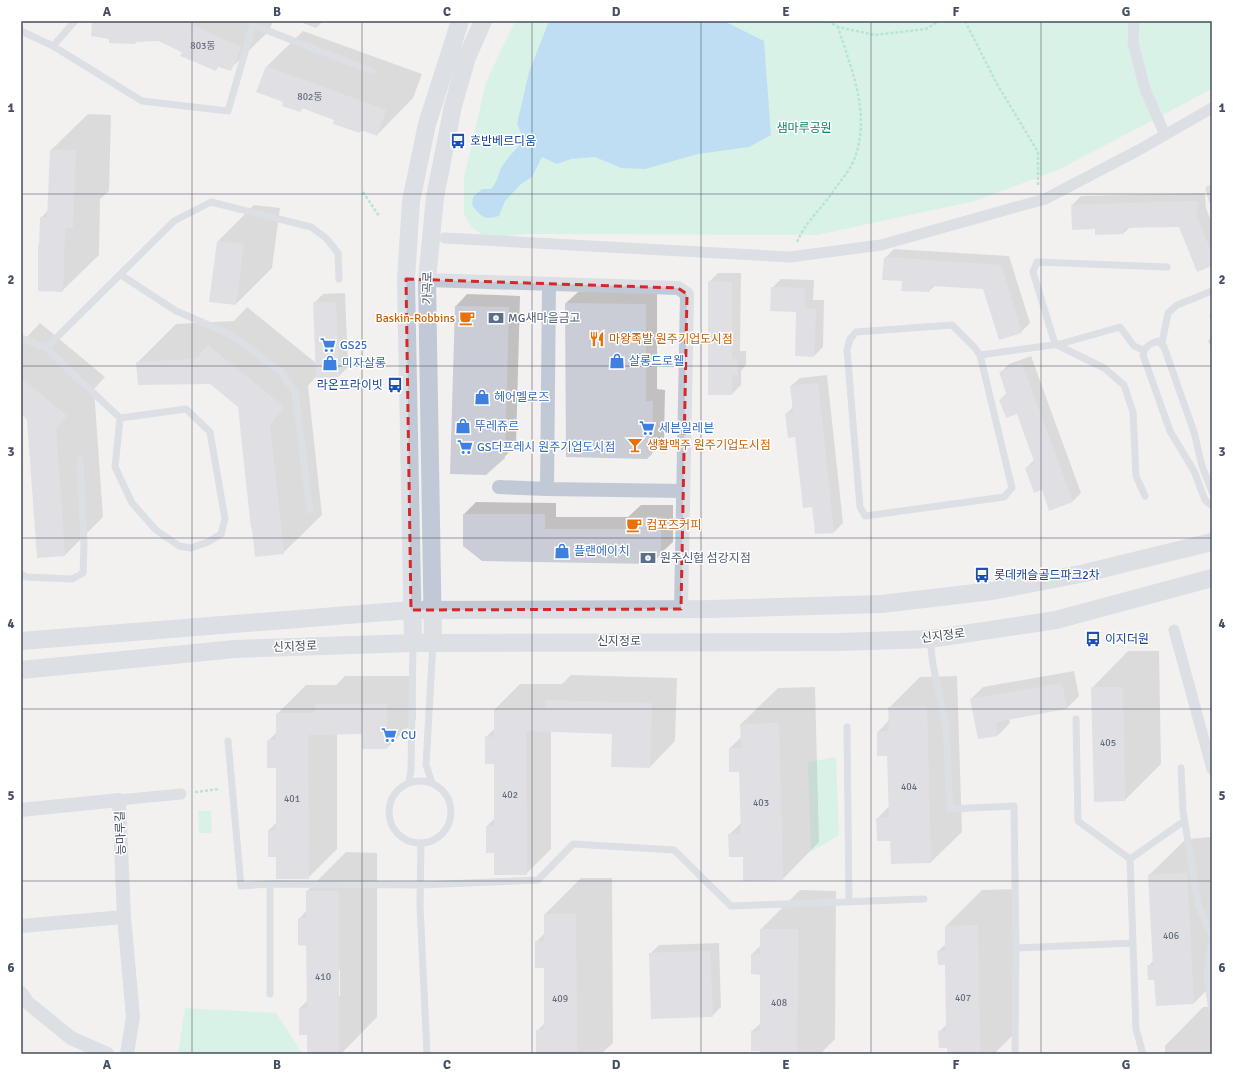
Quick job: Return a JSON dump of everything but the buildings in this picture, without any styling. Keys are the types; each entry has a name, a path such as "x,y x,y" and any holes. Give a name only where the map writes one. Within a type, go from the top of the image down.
{"street":[{"name":"가곡로","path":"413,643 411,610 406,278 411,201 427,124 460,21"},
{"name":"가곡로","path":"432,643 427,280 435,197 451,113 467,57 483,21"},
{"path":"1134,21 1133,43 1145,89 1165,135"},
{"path":"445,238 790,257 881,245 1038,201 1130,155 1212,108"},
{"path":"406,278 427,280 678,288 687,294 681,609"},
{"path":"547,488 549,284"},
{"path":"499,487 683,491"},
{"path":"21,641 411,610 681,609 881,604 992,591 1085,574 1212,542"},
{"name":"신지정로","path":"21,670 235,649 413,643 839,642 930,639 1056,620 1212,578"},
{"path":"1174,630 1212,769"},
{"path":"119,800 181,794"},
{"name":"능마루길","path":"21,810 119,800 124,917 133,1017 127,1054"},
{"path":"21,926 124,917"},
{"path":"21,993 28,1003 71,1038 107,1054"}],"lane":[{"path":"53,46 75,21"},
{"path":"21,31 53,46 142,101 228,111 253,23 372,71"},
{"path":"1212,188 1209,189 1212,200"},
{"path":"46,348 174,221 211,202 311,227 326,238 338,253 339,279"},
{"path":"1145,496 1136,476 1133,412 1124,385 1104,368 1055,344 1033,272 1036,262 1167,267"},
{"path":"122,274 176,311 230,334 281,372 295,392 310,510"},
{"path":"1212,291 1177,305 1168,313 1162,343 1194,432 1202,466 1212,492"},
{"path":"952,325 980,355 1012,488 1004,497 865,516 860,507 847,350 850,339 856,332 952,325"},
{"path":"980,355 1055,344 1120,327 1134,346 1143,350"},
{"path":"21,338 46,348 120,418"},
{"path":"1162,343 1158,342 1148,345 1143,350 1143,355 1170,431 1194,471 1205,500 1212,506"},
{"path":"186,408 210,432 225,519 221,534 208,542 191,548 179,546 156,530 132,503 114,467 120,418 186,408"},
{"path":"21,574 26,577 72,578 83,573 80,460"},
{"path":"930,639 933,665 946,726 950,809 1014,806 1016,948 1015,1054"},
{"path":"409,783 411,769 413,643"},
{"path":"432,643 426,765 432,783"},
{"path":"1076,719 1078,821 1130,859"},
{"path":"847,727 849,902"},
{"path":"228,741 241,886 270,884 421,885 538,880 573,844 674,850 731,906 924,899"},
{"path":"1181,768 1184,820 1198,904 1212,937 1207,974 1212,1011"},
{"path":"424,781 432,783 447,797 450,807 450,818 447,827 440,835 431,841 421,843 402,837 395,830 391,821 389,811 391,802 398,791 409,783 424,781"},
{"path":"1130,859 1184,820"},
{"path":"421,843 427,1054"},
{"path":"1130,859 1136,1029 1144,1054"},
{"path":"270,884 270,994"},
{"path":"1016,948 1133,943"}],"path":[{"path":"828,21 838,27 875,35 926,29 938,21"},
{"path":"965,21 998,84 1038,152 1038,201"},
{"path":"790,257 802,229 826,201 855,158 860,138 860,97 838,27"},
{"path":"363,192 379,216"},
{"path":"181,794 232,787"}],"highlighted area":[{"path":"406,279 678,288 687,294 681,609 411,610"}],"green space":[{"name":"샘마루공원","path":"515,21 1212,21 1212,89 1058,170 975,201 817,235 528,234 488,238 472,228 464,214 464,178 486,82"},
{"path":"836,757 839,835 811,852 808,762"},
{"path":"198,811 211,811 212,833 199,833"},
{"path":"185,1008 276,1013 303,1054 178,1054"}],"water":[{"path":"549,21 724,21 764,41 771,135 749,147 698,154 645,169 621,168 595,157 571,159 557,164 542,157 532,177 521,184 505,201 499,216 490,218 484,217 478,213 472,205 473,197 482,189 491,189 503,164 524,140 517,124 529,72"}],"place":[{"name":"호반베르디움","path":"458,141"},
{"name":"Baskin-Robbins","path":"467,318"},
{"name":"MG새마을금고","path":"496,318"},
{"name":"마왕족발 원주기업도시점","path":"597,339"},
{"name":"GS25","path":"328,345"},
{"name":"살롱드로웰","path":"617,361"},
{"name":"미자살롱","path":"330,363"},
{"name":"라온프라이빗","path":"395,385"},
{"name":"헤어멜로즈","path":"482,397"},
{"name":"뚜레쥬르","path":"463,426"},
{"name":"세븐일레븐","path":"647,428"},
{"name":"생활맥주 원주기업도시점","path":"635,445"},
{"name":"GS더프레시 원주기업도시점","path":"465,447"},
{"name":"컴포즈커피","path":"634,525"},
{"name":"플랜에이치","path":"562,551"},
{"name":"원주신협 섬강지점","path":"648,558"},
{"name":"롯데캐슬골드파크2차","path":"982,575"},
{"name":"이지더원","path":"1093,639"},
{"name":"CU","path":"389,735"}]}
